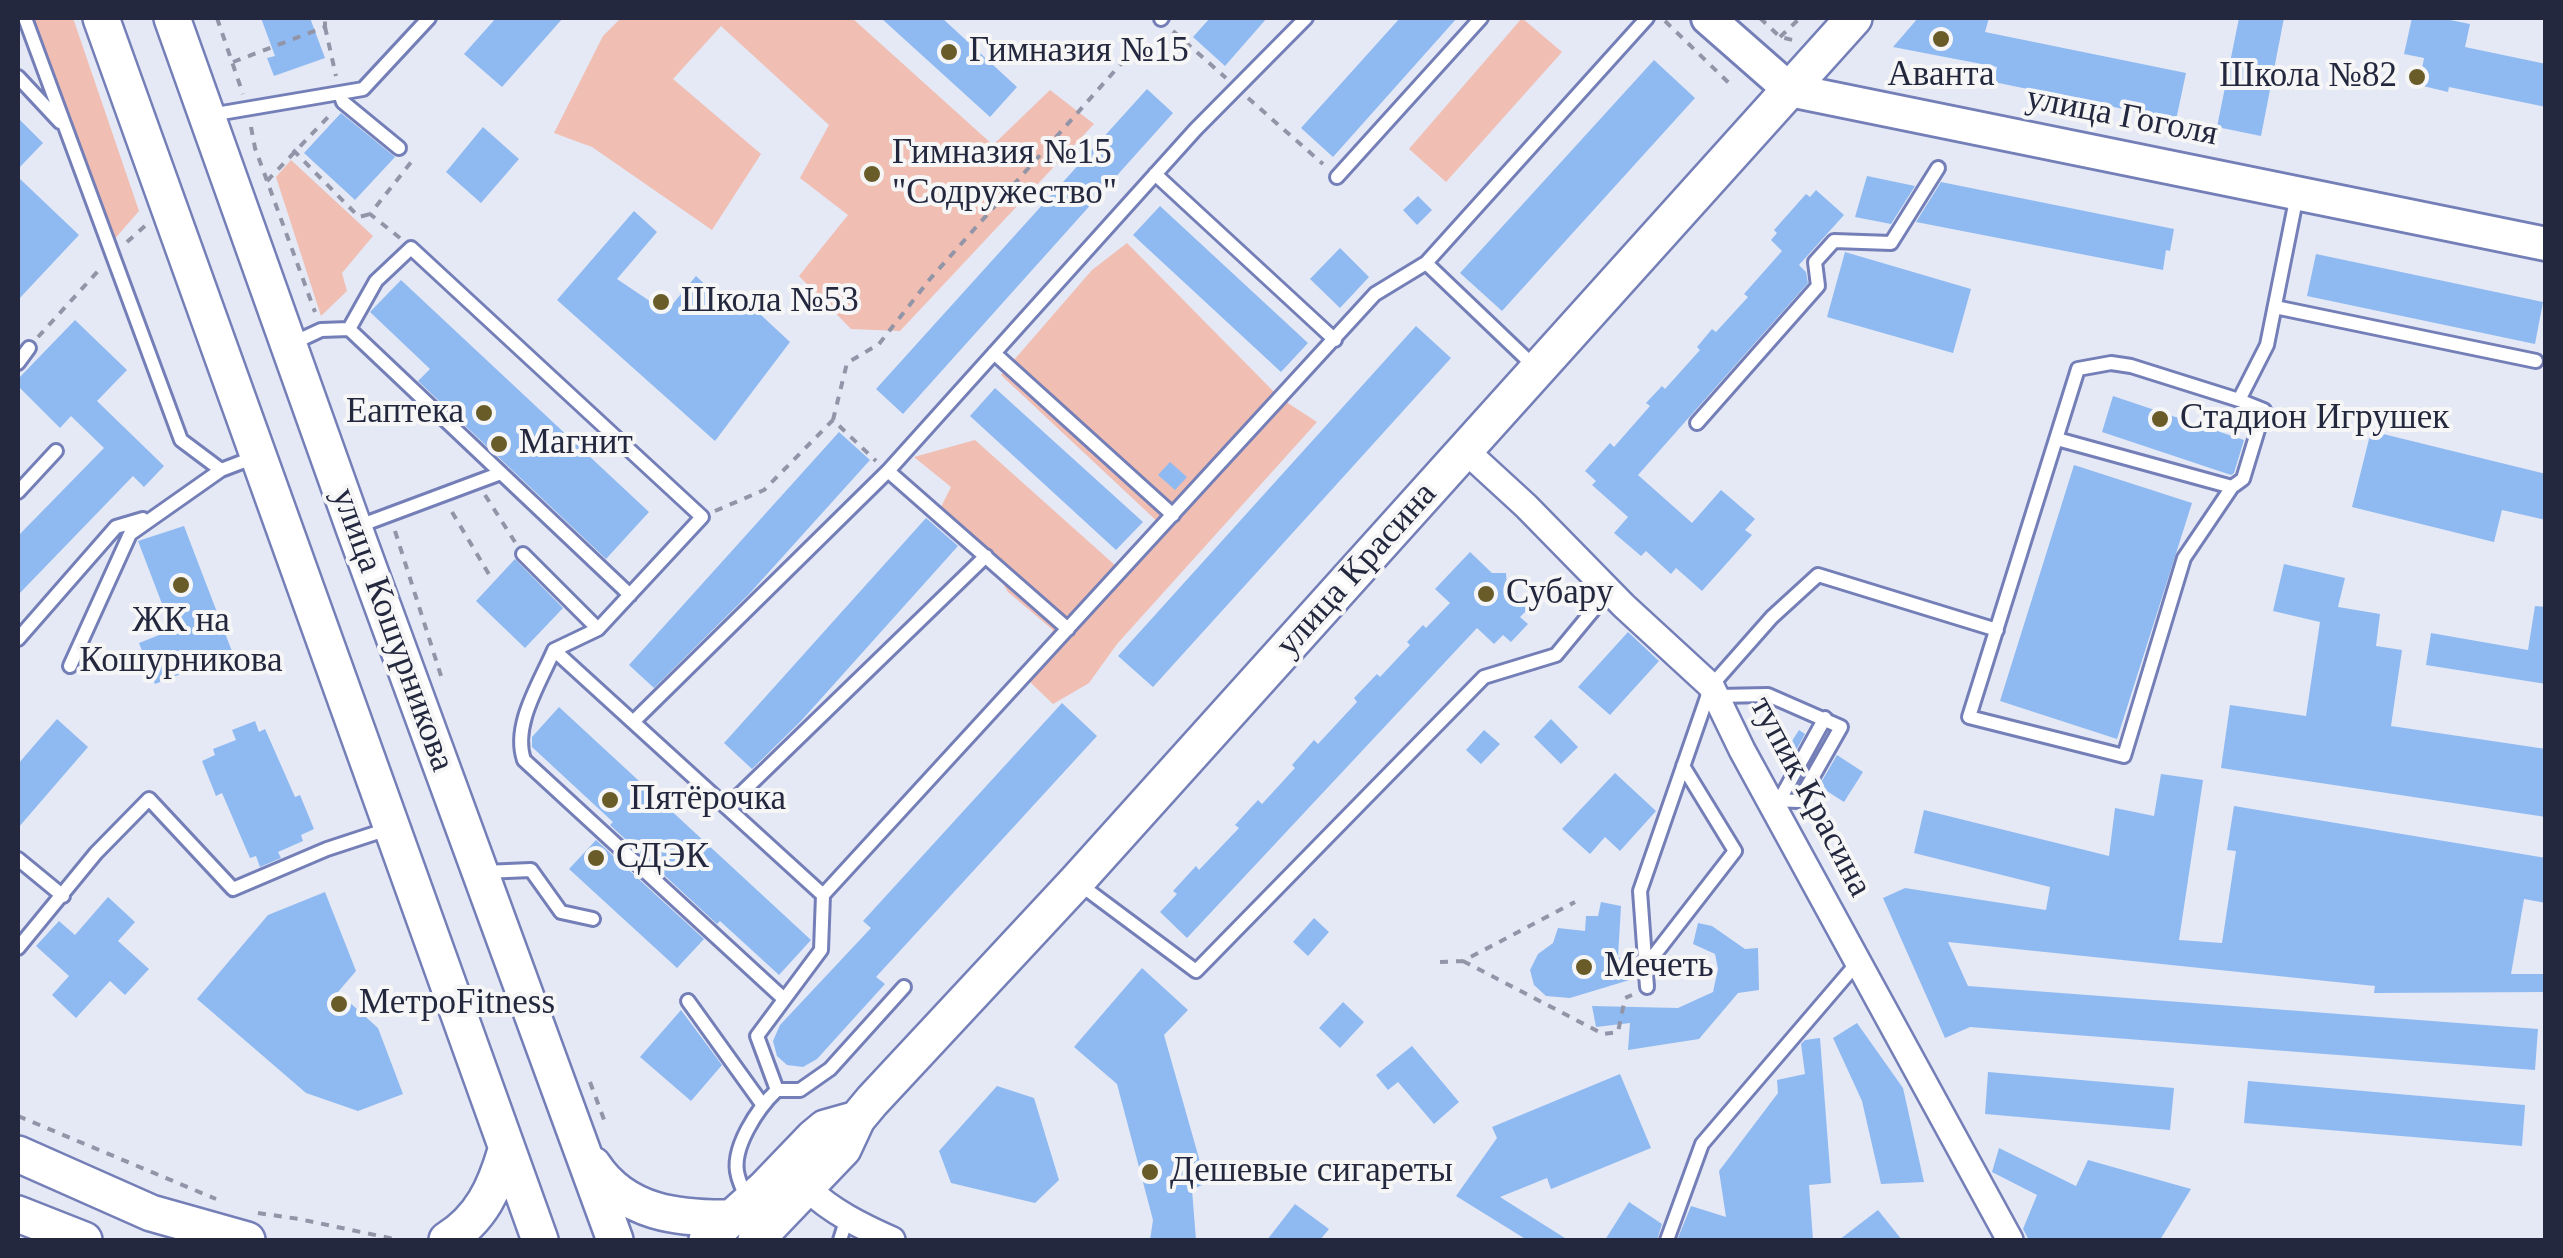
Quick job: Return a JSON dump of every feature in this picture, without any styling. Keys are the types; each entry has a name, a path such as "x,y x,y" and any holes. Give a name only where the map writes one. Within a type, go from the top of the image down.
{"main road":[{"name":"улица Кошурникова","path":"101,18 540,1240"},
{"name":"улица Кошурникова","path":"172,18 481,872 596,1143 615,1240"},
{"name":"улица Красина","path":"745,1229 807,1188 843,1149 857,1119 1076,882 1854,18"},
{"name":"улица Красина","path":"745,1229 825,1128 857,1119"},
{"path":"596,1143 605,1184 648,1210 745,1229"},
{"path":"447,1240 467,1228 496,1188 506,1150"},
{"path":"18,1154 152,1213 232,1225"},
{"path":"18,1214 84,1240"}],"street":[{"name":"улица Гоголя","path":"1708,18 1790,90 2546,244"},
{"name":"тупик Красина","path":"1464,450 1715,691 2010,1240"},
{"path":"807,1188 844,1229 892,1240"}],"lane":[{"path":"24,18 180,440 221,470"},
{"path":"18,28 24,18"},
{"path":"207,115 342,98 363,90 430,18"},
{"path":"633,722 888,471 1155,174 1306,18"},
{"path":"1338,177 1482,18"},
{"path":"776,1090 757,1036 821,950 824,895 1375,294 1426,263 1648,18"},
{"path":"18,77 65,127"},
{"path":"342,98 399,148"},
{"path":"1697,424 1818,286 1814,262 1834,241 1891,243 1938,168"},
{"path":"1155,174 1335,340"},
{"path":"2240,400 2267,345 2297,192"},
{"path":"349,329 376,281 411,248 702,517 598,629 554,650 522,727 519,746 524,760 784,999"},
{"path":"1426,263 1537,370"},
{"path":"2275,307 2536,361"},
{"path":"289,346 321,330 349,329 630,595"},
{"path":"18,362 29,348"},
{"path":"994,353 1172,515"},
{"path":"2111,363 2131,366 2264,410 2242,479 2232,487 2184,558 2124,756 1970,717 2057,439 2078,368 2111,363"},
{"path":"2057,439 2232,487"},
{"path":"18,492 56,451"},
{"path":"70,666 130,534 221,470 258,456"},
{"path":"888,471 1068,629"},
{"path":"354,528 502,473"},
{"path":"18,639 116,527 156,516"},
{"path":"523,554 598,629"},
{"path":"728,806 986,556"},
{"path":"1647,987 1640,890 1683,766 1715,691 1772,617 1818,575 1997,630"},
{"path":"1076,882 1196,971 1484,677 1556,655 1610,591"},
{"path":"554,650 824,895"},
{"path":"1715,691 1768,695 1825,718 1774,800"},
{"path":"1645,967 1735,852 1683,766"},
{"path":"18,948 96,854 149,799 233,889 327,849 391,828"},
{"path":"18,859 63,896"},
{"path":"481,872 530,870 560,912 594,920"},
{"path":"1667,1240 1702,1144 1858,962"},
{"path":"745,1229 736,1172 746,1132 762,1104 776,1090 800,1090 830,1069 904,987"},
{"path":"688,1000 762,1104"}],"path":[{"path":"217,18 247,107 255,148 321,330"},
{"path":"267,180 342,98 325,18"},
{"path":"702,517 764,490 832,420 847,363 879,344 930,279 1161,18 1338,177"},
{"path":"1661,18 1733,87"},
{"path":"1760,18 1780,36 1824,49"},
{"path":"1780,36 1800,18"},
{"path":"233,62 324,27"},
{"path":"293,150 359,217 370,214 414,160 399,148"},
{"path":"370,214 411,248"},
{"path":"48,323 150,222"},
{"path":"832,420 888,471"},
{"path":"477,483 523,554"},
{"path":"442,496 490,576"},
{"path":"391,516 444,683"},
{"path":"1440,962 1463,961 1575,902"},
{"path":"1463,961 1603,1034 1618,1032 1625,998 1647,987"},
{"path":"586,1074 596,1143"},
{"path":"18,1116 232,1225 299,1218 399,1240"}],"shaded area":[{"path":"73,18 139,211 112,242 33,20"},
{"path":"621,18 852,18 993,145 1050,90 1094,124 900,331 851,329 799,276 848,215 800,178 829,125 721,26 673,79 761,154 712,230 592,147 554,133 603,36"},
{"path":"1522,18 1562,52 1446,182 1409,149"},
{"path":"291,160 373,236 342,273 347,291 321,316 276,177"},
{"path":"1127,243 1280,398 1317,422 1117,644 1089,683 1053,704 1030,682 1053,630 1008,592 981,548 940,509 951,487 914,457 975,440 1117,567 1160,524 1001,375 1092,270"}],"building":[{"path":"261,18 310,18 325,58 274,76 267,58 275,56"},
{"path":"496,18 563,18 502,87 464,54"},
{"name":"Гимназия №15","path":"881,18 942,18 1017,87 990,117"},
{"path":"1210,18 1267,18 1225,66 1193,37"},
{"path":"1400,18 1457,18 1333,157 1301,128"},
{"path":"1918,18 1989,18 1985,32 2186,73 2176,120 1994,82 1997,67 1893,47"},
{"path":"2239,18 2284,18 2261,136 2217,127"},
{"path":"2412,18 2470,24 2465,47 2546,64 2546,107 2449,87 2448,92 2419,85 2424,58 2404,54"},
{"path":"1654,60 1695,98 1502,311 1460,273"},
{"path":"1147,89 1173,113 903,414 876,389"},
{"path":"341,113 395,157 355,200 304,153"},
{"path":"18,118 43,143 18,169"},
{"path":"483,127 519,159 481,203 446,172"},
{"path":"1867,176 1915,186 1891,224 1855,217"},
{"path":"18,177 79,235 18,300"},
{"path":"1941,182 2174,229 2170,251 2166,250 2163,270 1916,222"},
{"path":"1816,190 1844,215 1799,265 1806,272 1808,283 1638,475 1692,523 1721,490 1755,519 1745,530 1752,535 1702,591 1676,568 1671,574 1646,551 1641,556 1614,533 1628,517 1592,485 1596,481 1585,471 1610,443 1614,447 1650,406 1646,403 1662,386 1665,389 1700,350 1697,347 1712,329 1716,332 1748,297 1744,294 1782,251 1771,240 1777,233 1774,230 1806,194 1810,197"},
{"path":"1418,196 1432,210 1417,225 1403,210"},
{"path":"1160,206 1308,343 1281,372 1133,235"},
{"path":"634,211 657,232 617,279 666,312 696,276 737,315 748,303 790,342 715,441 557,300"},
{"path":"1340,248 1369,277 1340,308 1310,279"},
{"path":"1845,252 1971,289 1953,353 1827,317"},
{"path":"2316,254 2543,302 2535,344 2307,296"},
{"path":"401,280 649,512 606,559 418,381 430,369 370,312"},
{"path":"75,320 127,370 97,401 164,466 144,487 133,476 18,595 18,536 104,448 71,416 60,428 18,386 18,379"},
{"path":"1416,326 1451,358 1153,687 1118,656"},
{"path":"995,388 1143,522 1116,550 970,416"},
{"path":"2113,396 2244,440 2234,473 2102,432"},
{"path":"2371,431 2546,474 2546,520 2502,510 2494,542 2352,507"},
{"path":"839,432 870,460 750,593 654,688 629,665"},
{"path":"1170,462 1187,477 1175,490 1158,475"},
{"path":"2074,465 2192,503 2117,739 2000,701"},
{"path":"926,518 958,546 801,721 752,769 724,743"},
{"name":"ЖК на Кошурникова","path":"184,526 233,654 155,684 139,643 172,630 138,541"},
{"path":"1470,552 1492,573 1506,573 1507,587 1529,608 1520,617 1528,624 1511,642 1503,635 1494,644 1477,628 1187,938 1160,912 1177,894 1173,891 1239,828 1235,825 1258,800 1262,804 1314,740 1318,744 1357,702 1354,698 1410,645 1407,642 1423,625 1426,628 1450,603 1435,589"},
{"path":"515,559 563,608 525,648 476,601"},
{"path":"2284,564 2345,578 2338,607 2380,614 2376,646 2402,650 2391,726 2546,749 2546,817 2221,768 2230,705 2306,716 2320,622 2273,611"},
{"path":"2535,606 2546,607 2546,684 2426,665 2431,633 2528,650"},
{"path":"1628,632 1659,661 1610,715 1578,687"},
{"path":"1062,703 1097,736 876,977 885,984 817,1059 803,1067 787,1065 777,1056 773,1041 780,1025 871,928 863,921"},
{"path":"559,707 811,940 779,975 720,921 717,924 532,747 532,737"},
{"path":"57,719 88,747 18,828 18,764"},
{"path":"1551,719 1578,747 1561,764 1534,737"},
{"path":"255,721 259,732 265,729 314,829 301,835 303,841 278,852 281,858 260,867 256,856 250,858 222,793 216,796 202,761 215,755 213,749 236,740 232,730"},
{"path":"1484,730 1500,744 1481,764 1466,750"},
{"path":"1799,730 1805,734 1788,765 1780,760"},
{"path":"1837,755 1863,772 1844,802 1819,786"},
{"path":"1615,773 1656,811 1620,851 1605,837 1590,854 1562,829"},
{"path":"2161,774 2203,780 2179,940 2222,943 2236,851 2227,850 2234,806 2546,858 2546,903 2524,899 2511,974 2546,974 2546,992 2374,993 2375,986 1948,942 1968,986 2538,1029 2535,1070 1970,1027 1945,1038 1883,898 1905,888 2046,910 2050,887 1914,853 1924,810 2109,856 2115,808 2154,816"},
{"path":"596,840 704,939 677,968 569,869"},
{"path":"325,892 356,971 338,992 378,1028 403,1094 358,1111 306,1093 197,999 268,915"},
{"path":"108,897 135,922 118,941 149,969 125,995 110,981 76,1018 52,995 69,976 36,946 59,921 75,935"},
{"name":"Мечеть","path":"1601,902 1621,906 1618,957 1635,963 1636,978 1570,998 1546,996 1534,985 1530,970 1538,954 1553,943 1558,928 1585,931 1586,916 1598,916"},
{"path":"1314,918 1329,932 1308,956 1293,942"},
{"path":"1698,923 1712,926 1745,949 1758,948 1759,990 1738,993 1699,1039 1628,1050 1630,1023 1596,1027 1592,1006 1678,1008 1713,992 1718,969 1715,954 1693,944"},
{"path":"1142,968 1188,1010 1164,1035 1206,1183 1192,1190 1196,1240 1150,1240 1153,1220 1117,1084 1074,1047"},
{"path":"1343,1002 1364,1022 1340,1048 1319,1028"},
{"path":"681,1010 722,1065 691,1101 640,1057"},
{"path":"1857,1023 1903,1088 1924,1182 1881,1184 1862,1101 1833,1038"},
{"path":"1820,1038 1831,1183 1809,1185 1813,1240 1677,1240 1691,1206 1726,1217 1719,1171 1778,1093 1777,1080 1805,1074 1801,1044"},
{"path":"1412,1046 1459,1102 1434,1124 1398,1082 1388,1090 1376,1075"},
{"path":"1988,1072 2174,1088 2170,1130 1985,1114"},
{"path":"1620,1074 1651,1148 1551,1189 1547,1178 1500,1197 1568,1240 1527,1240 1456,1196 1497,1138 1492,1127"},
{"path":"2248,1081 2525,1105 2522,1146 2244,1123"},
{"path":"997,1086 1034,1098 1059,1180 1035,1203 951,1183 939,1151"},
{"path":"1999,1148 2076,1186 2088,1160 2191,1189 2160,1240 2029,1240 2023,1229 2037,1195 1992,1172"},
{"path":"1629,1202 1662,1224 1657,1240 1605,1240"},
{"path":"1295,1204 1329,1229 1320,1240 1267,1240"},
{"path":"1878,1210 1902,1240 1839,1240"}],"place":[{"name":"Аванта","path":"1941,39"},
{"name":"Гимназия №15","path":"949,52"},
{"name":"Школа №82","path":"2417,77"},
{"name":"Гимназия №15 \"Содружество\"","path":"872,174"},
{"name":"Школа №53","path":"661,302"},
{"name":"Еаптека","path":"484,413"},
{"name":"Стадион Игрушек","path":"2160,419"},
{"name":"Магнит","path":"499,444"},
{"name":"ЖК на Кошурникова","path":"181,585"},
{"name":"Субару","path":"1486,594"},
{"name":"Пятёрочка","path":"610,800"},
{"name":"СДЭК","path":"596,858"},
{"name":"Мечеть","path":"1584,967"},
{"name":"МетроFitness","path":"339,1004"},
{"name":"Дешевые сигареты","path":"1150,1172"}]}
